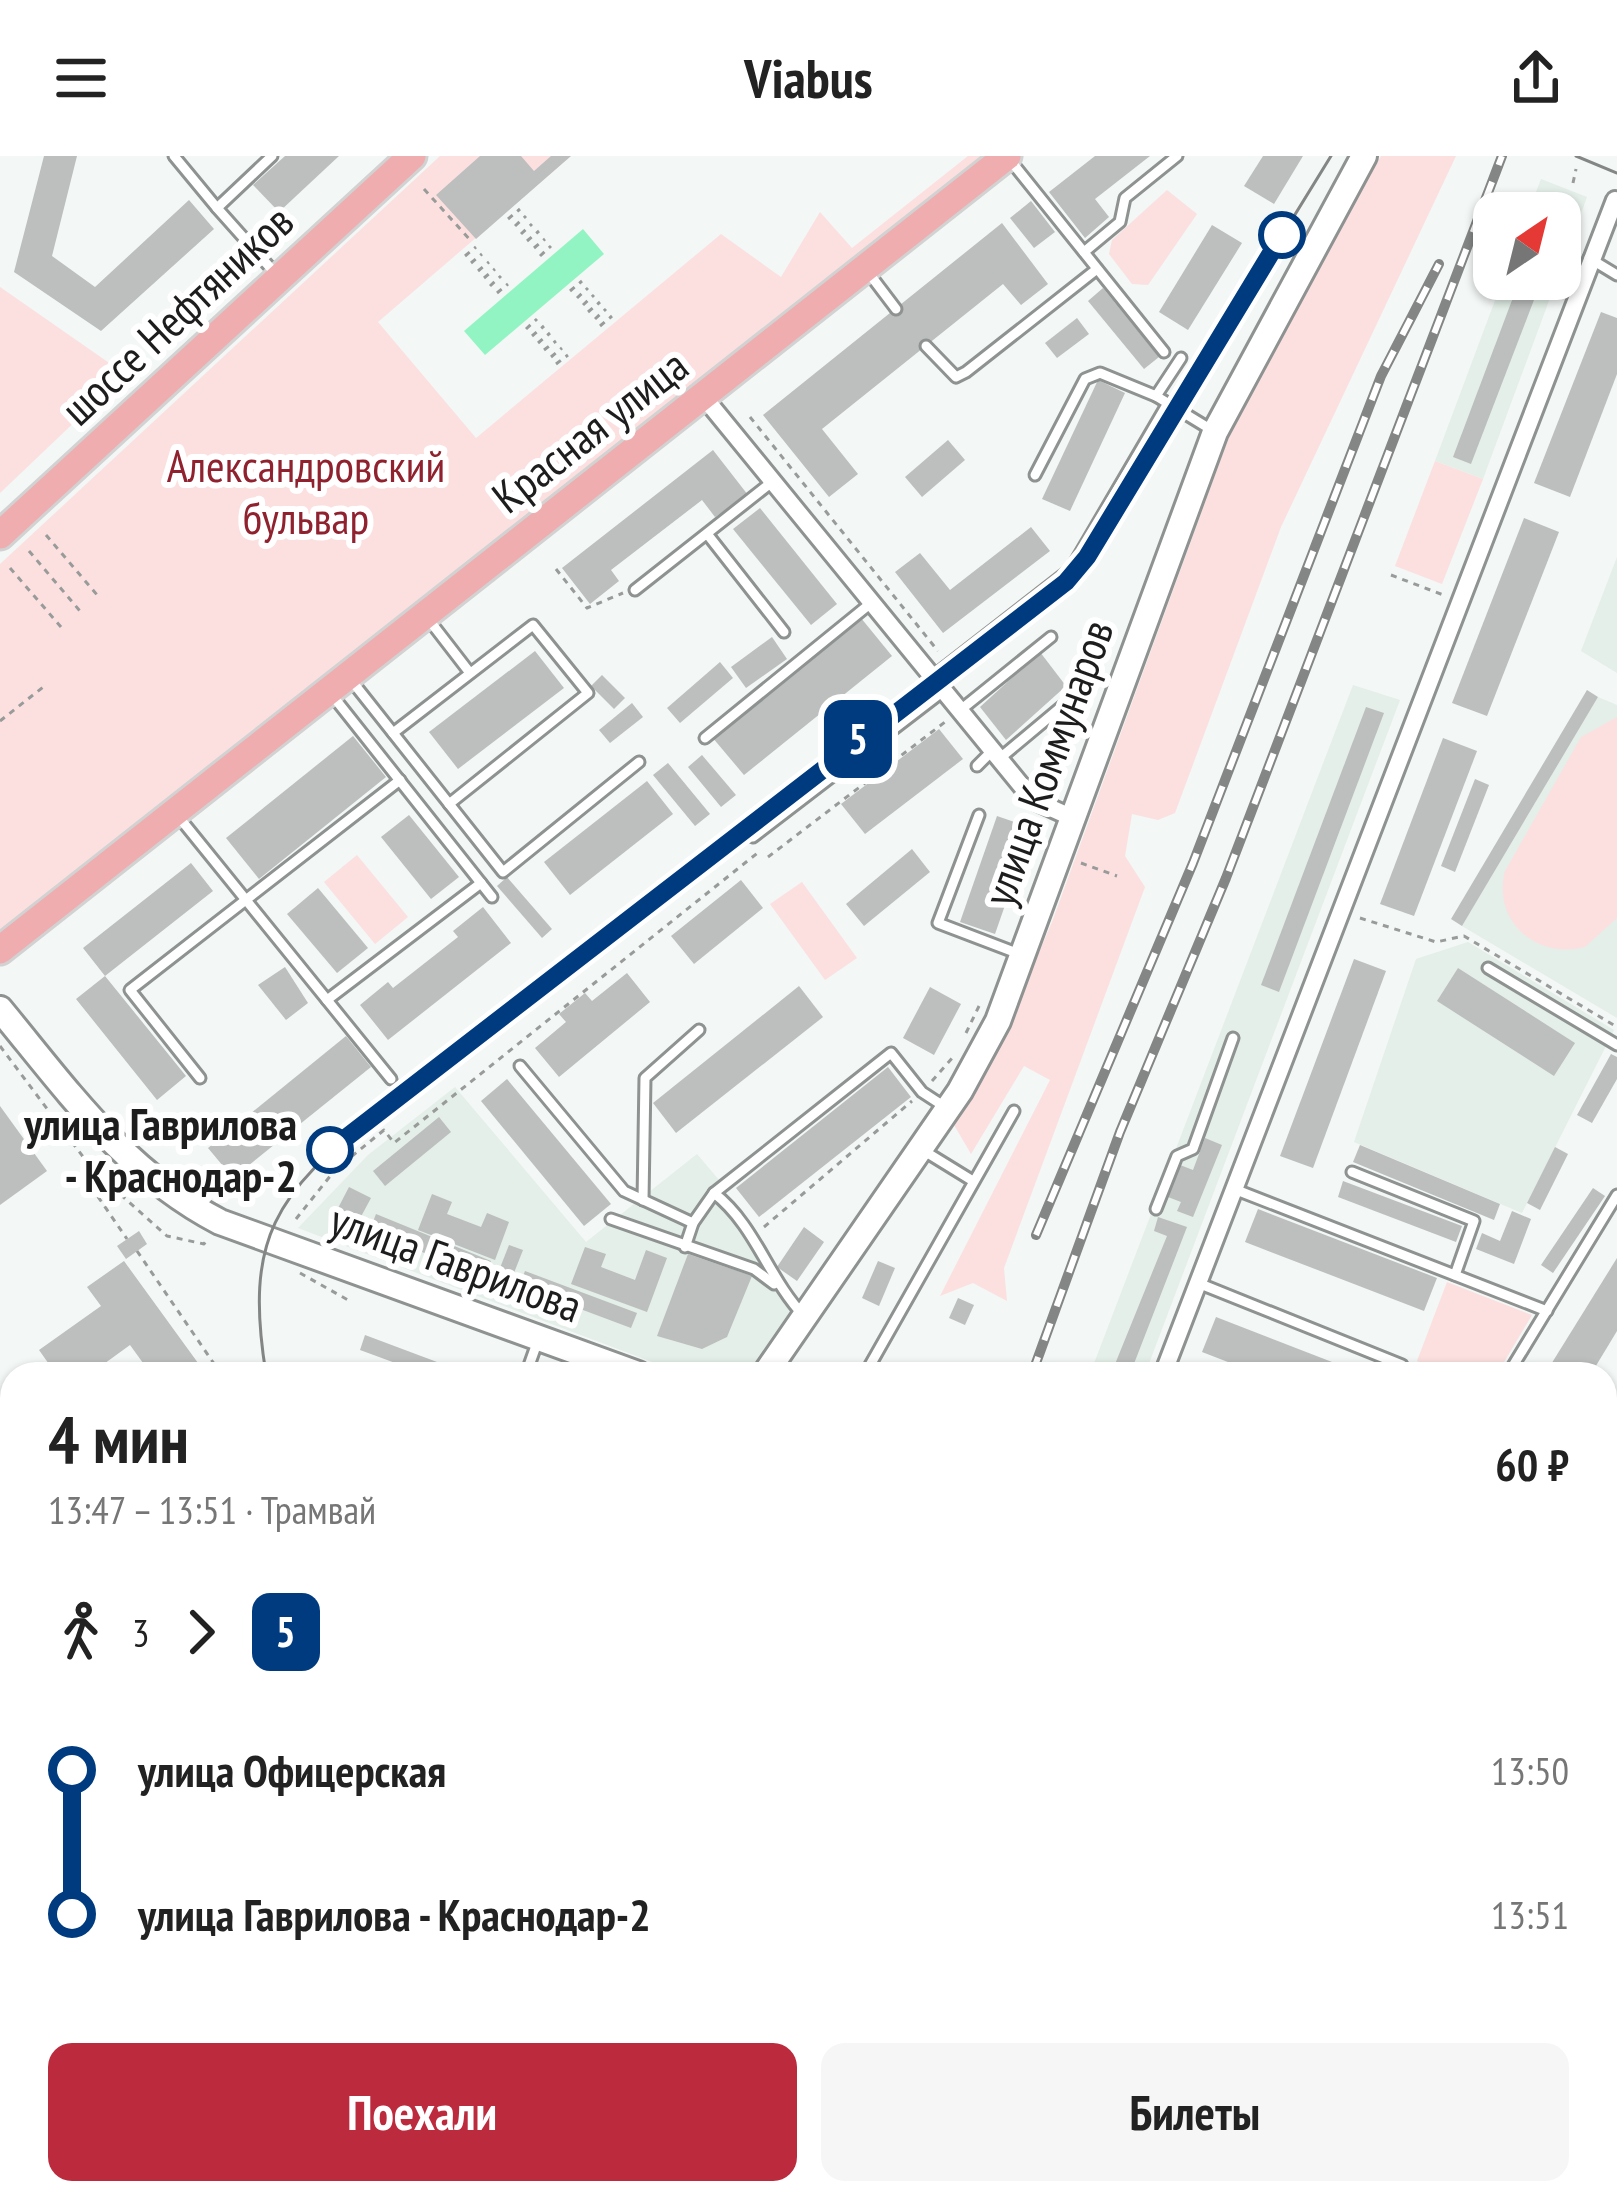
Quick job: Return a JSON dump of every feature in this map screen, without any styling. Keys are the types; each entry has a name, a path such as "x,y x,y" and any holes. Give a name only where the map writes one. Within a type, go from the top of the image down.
{"main road":[{"name":"Красная улица","path":"0,950 1007,156"},
{"name":"улица Коммунаров","path":"773,1362 921,1150 998,1021 1215,432 1364,156"},
{"name":"шоссе Нефтяников","path":"0,535 280,278 397,161"},
{"name":"улица Гаврилова","path":"0,1009 118,1152 170,1193 220,1222 601,1362"}],"street":[{"path":"1168,1362 1589,258 1616,201"},
{"path":"703,396 955,714 1033,800 1073,818"}],"lane":[{"path":"174,156 280,278"},
{"path":"217,208 272,156"},
{"path":"1007,156 1164,352"},
{"path":"1084,252 1120,222 1125,198 1177,156"},
{"path":"1589,258 1617,275"},
{"path":"865,268 896,309"},
{"path":"926,346 945,371 956,376 966,372 1097,269"},
{"path":"1156,396 1181,358"},
{"path":"1035,475 1085,379 1100,374 1156,396 1215,432"},
{"path":"753,837 1071,569 1168,403"},
{"path":"635,590 772,482"},
{"path":"708,536 784,632"},
{"path":"705,738 871,603"},
{"path":"425,615 470,674"},
{"path":"393,733 533,625 588,694 449,804"},
{"path":"955,714 1052,638"},
{"path":"338,683 393,733 503,872 639,762"},
{"path":"338,683 400,780 492,897"},
{"path":"977,766 1066,703"},
{"path":"200,1078 130,990 400,780"},
{"path":"175,812 391,1079"},
{"path":"979,815 938,923 1022,955"},
{"path":"327,1000 481,883"},
{"path":"1488,968 1617,1045"},
{"path":"643,1200 645,1078 700,1030"},
{"path":"1156,1209 1177,1156 1193,1149 1233,1038"},
{"path":"685,1247 692,1223 714,1193 890,1053 922,1092 948,1109"},
{"path":"520,1066 624,1191 692,1223"},
{"path":"872,1362 1014,1112"},
{"path":"921,1150 973,1181"},
{"path":"1352,1172 1474,1221 1455,1275"},
{"path":"1234,1189 1546,1311"},
{"path":"714,1193 754,1236 778,1287"},
{"path":"1515,1362 1617,1195"},
{"path":"610,1219 754,1269 804,1316"},
{"path":"1198,1283 1394,1362"},
{"path":"530,1362 539,1338"}],"path":[{"path":"1573,183 1576,170"},
{"path":"424,189 474,245 465,256"},
{"path":"508,218 520,209"},
{"path":"515,226 526,216"},
{"path":"521,234 532,224"},
{"path":"527,241 539,231"},
{"path":"534,248 545,239"},
{"path":"540,256 551,246"},
{"path":"471,263 482,254"},
{"path":"478,271 489,262"},
{"path":"484,278 495,269"},
{"path":"1248,274 1265,284"},
{"path":"490,286 501,277"},
{"path":"570,291 582,281"},
{"path":"496,293 508,284"},
{"path":"577,298 588,288"},
{"path":"583,305 594,295"},
{"path":"588,312 600,302"},
{"path":"595,319 606,309"},
{"path":"601,326 612,316"},
{"path":"526,328 538,319"},
{"path":"532,336 544,326"},
{"path":"538,343 550,334"},
{"path":"544,350 556,340"},
{"path":"551,357 562,348"},
{"path":"556,364 568,355"},
{"path":"750,418 938,651"},
{"path":"46,535 98,596"},
{"path":"29,550 80,611"},
{"path":"10,568 61,627"},
{"path":"556,569 587,608 635,590"},
{"path":"1391,575 1458,601"},
{"path":"0,722 47,684"},
{"path":"768,857 955,714"},
{"path":"296,1219 335,1170 384,1130 394,1143 762,849"},
{"path":"1080,862 1117,876"},
{"path":"965,1035 983,998"},
{"path":"0,1046 104,1179 167,1236 204,1244"},
{"path":"754,1236 922,1092 956,1054"},
{"path":"104,1179 92,1189 128,1239"},
{"path":"136,1251 213,1362"}],"shaded area":[{"path":"1541,179 1574,192 1536,192"},
{"path":"583,229 604,254 485,355 464,331"},
{"path":"1495,300 1549,300 1483,479 1435,461"},
{"path":"1617,557 1617,673 1581,651"},
{"path":"1353,685 1400,700 1150,1362 1095,1362"},
{"path":"1598,697 1617,705 1617,1018 1462,926"},
{"path":"1468,942 1614,1030 1522,1213 1354,1142 1416,959"},
{"path":"455,1087 586,1242 697,1154 719,1180 707,1191 750,1243 792,1312 760,1362 652,1362 298,1228 368,1155"}],"green space":[{"name":"Александровский бульвар","path":"440,156 571,156 378,322 476,438 721,234 781,277 820,212 852,248 968,156 986,156 0,932 0,564"},
{"path":"1381,156 1456,156 1281,527 1175,813 1158,820 1132,814 1125,856 1145,887 1004,1268 1007,1301 973,1283 940,1296 1050,1080 1024,1066 971,1154 954,1125 988,1071 1052,922 1230,434 1364,175 1369,177"},
{"path":"1167,190 1197,214 1148,285 1132,284 1109,254 1112,240"},
{"path":"0,287 125,374 0,493"},
{"path":"1435,461 1483,479 1442,584 1395,566"},
{"path":"1617,717 1617,918 1585,947 1550,948 1522,933 1512,920 1505,906 1505,871 1581,737"},
{"path":"357,855 408,917 375,944 324,882"},
{"path":"802,882 857,958 825,980 770,904"},
{"path":"1447,1282 1532,1315 1504,1362 1417,1361"}],"building":[{"path":"44,156 77,156 52,256 95,287 189,200 214,229 101,331 14,272"},
{"path":"285,156 339,156 279,212 253,185"},
{"path":"480,156 521,156 534,171 551,156 571,156 476,239 436,195"},
{"path":"1095,156 1150,156 1095,199 1109,217 1085,238 1049,192"},
{"path":"1263,156 1303,156 1274,204 1244,186"},
{"path":"1031,201 1055,232 1034,248 1010,218"},
{"path":"1002,223 1048,284 1021,305 1003,284 822,429 858,474 829,497 763,415"},
{"path":"1212,225 1242,243 1188,330 1159,312"},
{"path":"1103,288 1159,357 1144,369 1088,301"},
{"path":"1512,300 1534,300 1471,464 1453,457"},
{"path":"1601,312 1617,318 1617,374 1570,497 1534,483"},
{"path":"1077,318 1089,334 1057,358 1045,343"},
{"path":"1098,380 1125,393 1070,511 1042,499"},
{"path":"948,440 965,460 922,497 905,477"},
{"path":"713,450 748,495 715,517 702,500 611,570 619,581 590,604 562,568"},
{"path":"760,508 837,604 811,625 733,529"},
{"path":"1524,518 1559,532 1487,716 1452,703"},
{"path":"1031,527 1050,551 943,633 895,572 920,553 950,590"},
{"path":"861,618 892,656 744,775 712,737"},
{"path":"772,637 787,659 746,688 731,667"},
{"path":"535,651 564,688 458,769 429,732"},
{"path":"1040,652 1066,686 1006,740 980,707"},
{"path":"720,662 733,678 680,723 667,708"},
{"path":"602,675 625,698 614,709 591,686"},
{"path":"1587,690 1598,697 1462,926 1451,919"},
{"path":"632,703 643,717 610,743 599,730"},
{"path":"1366,707 1384,713 1279,992 1261,985"},
{"path":"939,729 963,759 865,834 841,804"},
{"path":"353,736 386,777 259,879 226,838"},
{"path":"1443,738 1477,751 1414,916 1380,904"},
{"path":"702,755 736,795 721,807 688,767"},
{"path":"668,763 710,814 695,826 653,775"},
{"path":"1475,779 1489,785 1455,872 1441,866"},
{"path":"647,781 673,814 570,895 544,862"},
{"path":"409,815 459,877 431,899 381,837"},
{"path":"997,816 1032,828 995,934 960,922"},
{"path":"912,849 930,872 864,926 846,904"},
{"path":"191,863 213,891 105,976 83,948"},
{"path":"507,877 552,929 542,938 497,886"},
{"path":"741,880 763,908 694,964 671,936"},
{"path":"318,888 368,948 337,973 287,914"},
{"path":"483,907 511,943 388,1040 360,1005 388,982 393,988 458,937 453,931"},
{"path":"1354,959 1386,971 1313,1168 1280,1156"},
{"path":"285,967 308,1003 286,1020 258,985"},
{"path":"1458,968 1575,1043 1554,1076 1437,1001"},
{"path":"627,973 650,1002 559,1077 535,1048 566,1022 559,1014 585,993 592,1001"},
{"path":"105,976 186,1076 157,1100 76,999"},
{"path":"799,986 823,1017 676,1133 653,1103"},
{"path":"930,987 961,1004 934,1055 903,1038"},
{"path":"346,1036 371,1067 233,1178 208,1148"},
{"path":"1611,1054 1617,1057 1617,1079 1592,1123 1577,1115"},
{"path":"888,1067 911,1097 759,1217 736,1188"},
{"path":"507,1079 611,1204 584,1226 481,1101"},
{"path":"0,1106 47,1171 0,1205"},
{"path":"439,1117 451,1132 385,1186 373,1171"},
{"path":"1205,1138 1222,1145 1193,1217 1177,1211 1181,1202 1168,1197 1180,1165 1193,1170"},
{"path":"1360,1145 1500,1204 1494,1220 1353,1162"},
{"path":"1555,1147 1568,1154 1540,1210 1527,1203"},
{"path":"1343,1181 1462,1226 1456,1242 1338,1197"},
{"path":"349,1187 371,1198 357,1224 336,1212"},
{"path":"1593,1188 1605,1196 1553,1273 1541,1265"},
{"path":"432,1194 452,1202 447,1214 481,1227 487,1213 509,1222 495,1260 418,1230"},
{"path":"1258,1209 1437,1278 1424,1311 1245,1242"},
{"path":"1512,1211 1531,1219 1514,1264 1476,1249 1482,1233 1500,1241"},
{"path":"376,1214 491,1261 485,1276 369,1232"},
{"path":"1158,1217 1187,1227 1135,1362 1116,1362 1167,1236 1154,1231"},
{"path":"804,1227 824,1242 797,1281 777,1267"},
{"path":"139,1231 147,1244 126,1259 117,1246"},
{"path":"509,1245 523,1250 512,1278 498,1273"},
{"path":"585,1247 606,1254 601,1267 635,1280 646,1250 667,1258 647,1312 571,1284"},
{"path":"688,1254 752,1276 727,1337 702,1349 657,1336"},
{"path":"1617,1258 1617,1331 1598,1362 1552,1362"},
{"path":"124,1261 197,1362 142,1362 130,1345 107,1362 48,1362 39,1350 101,1306 87,1287"},
{"path":"878,1261 895,1268 879,1306 862,1298"},
{"path":"525,1271 637,1313 631,1328 519,1286"},
{"path":"958,1298 974,1305 965,1325 949,1318"},
{"path":"1216,1317 1332,1362 1228,1362 1202,1352"},
{"path":"365,1335 437,1362 393,1362 360,1350"}],"tram line":[{"path":"264,1362 260,1287 265,1253 275,1223 314,1168 379,1111 1074,574 1331,156"},
{"path":"1576,156 1617,173"},
{"name":"5","path":"330,1150 1066,582 1087,557 1282,235"}],"railway":[{"path":"1036,1362 1120,1132 1226,878 1502,156"},
{"path":"1036,1235 1193,863 1381,376 1439,264"}],"place":[{"name":"улица Гаврилова - Краснодар-2","path":"330,1150"}]}
